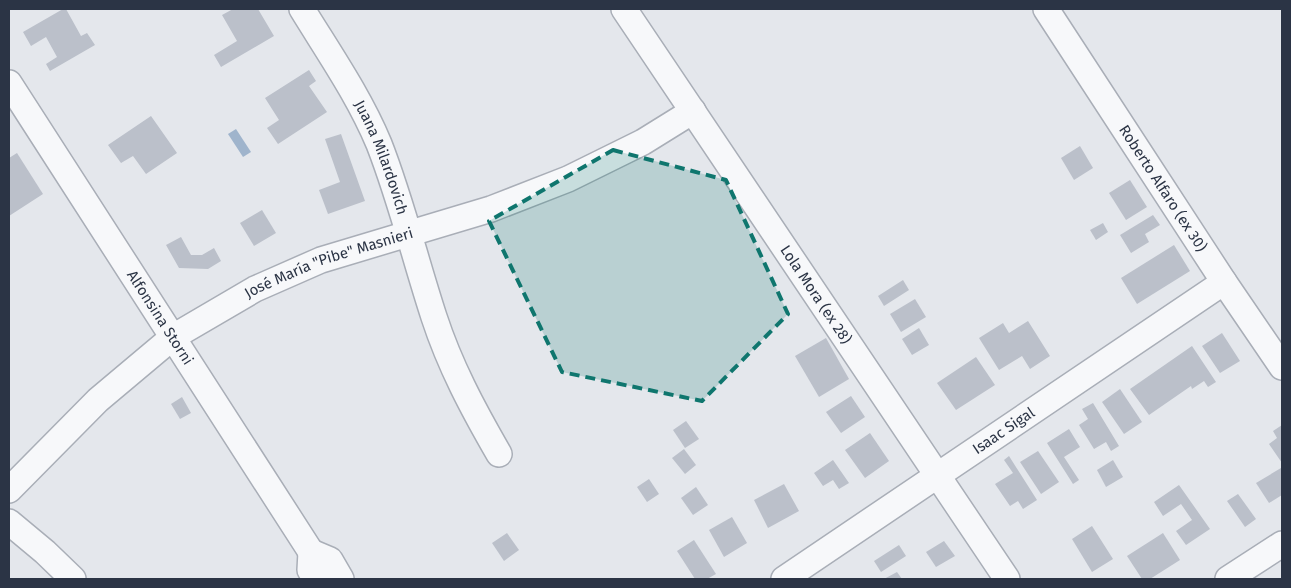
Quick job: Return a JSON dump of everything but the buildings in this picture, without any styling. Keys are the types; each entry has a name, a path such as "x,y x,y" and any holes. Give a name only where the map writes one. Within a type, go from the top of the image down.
{"street":[{"name":"Juana Milardovich","path":"302,9 361,106 379,144 410,233 434,318 452,366 468,400 499,454"},
{"name":"Lola Mora (ex 28)","path":"624,9 1007,579"},
{"name":"Roberto Alfaro (ex 30)","path":"1046,9 1224,282 1282,367"},
{"name":"Alfonsina Storni","path":"9,83 311,552 330,560 341,579"},
{"name":"José María \"Pibe\" Masnieri","path":"9,490 98,400 173,337 255,289 321,260 491,209 568,179 643,142 693,111"},
{"name":"Isaac Sigal","path":"784,579 1224,282"},
{"path":"9,522 45,552 73,579"},
{"path":"1228,579 1282,544"},
{"name":"Alfonsina Storni","path":"311,552 310,570 316,579"}],"highlighted area":[{"path":"613,150 726,180 788,314 702,401 562,372 489,221"}],"water":[{"path":"236,129 251,152 243,157 228,134"}]}
